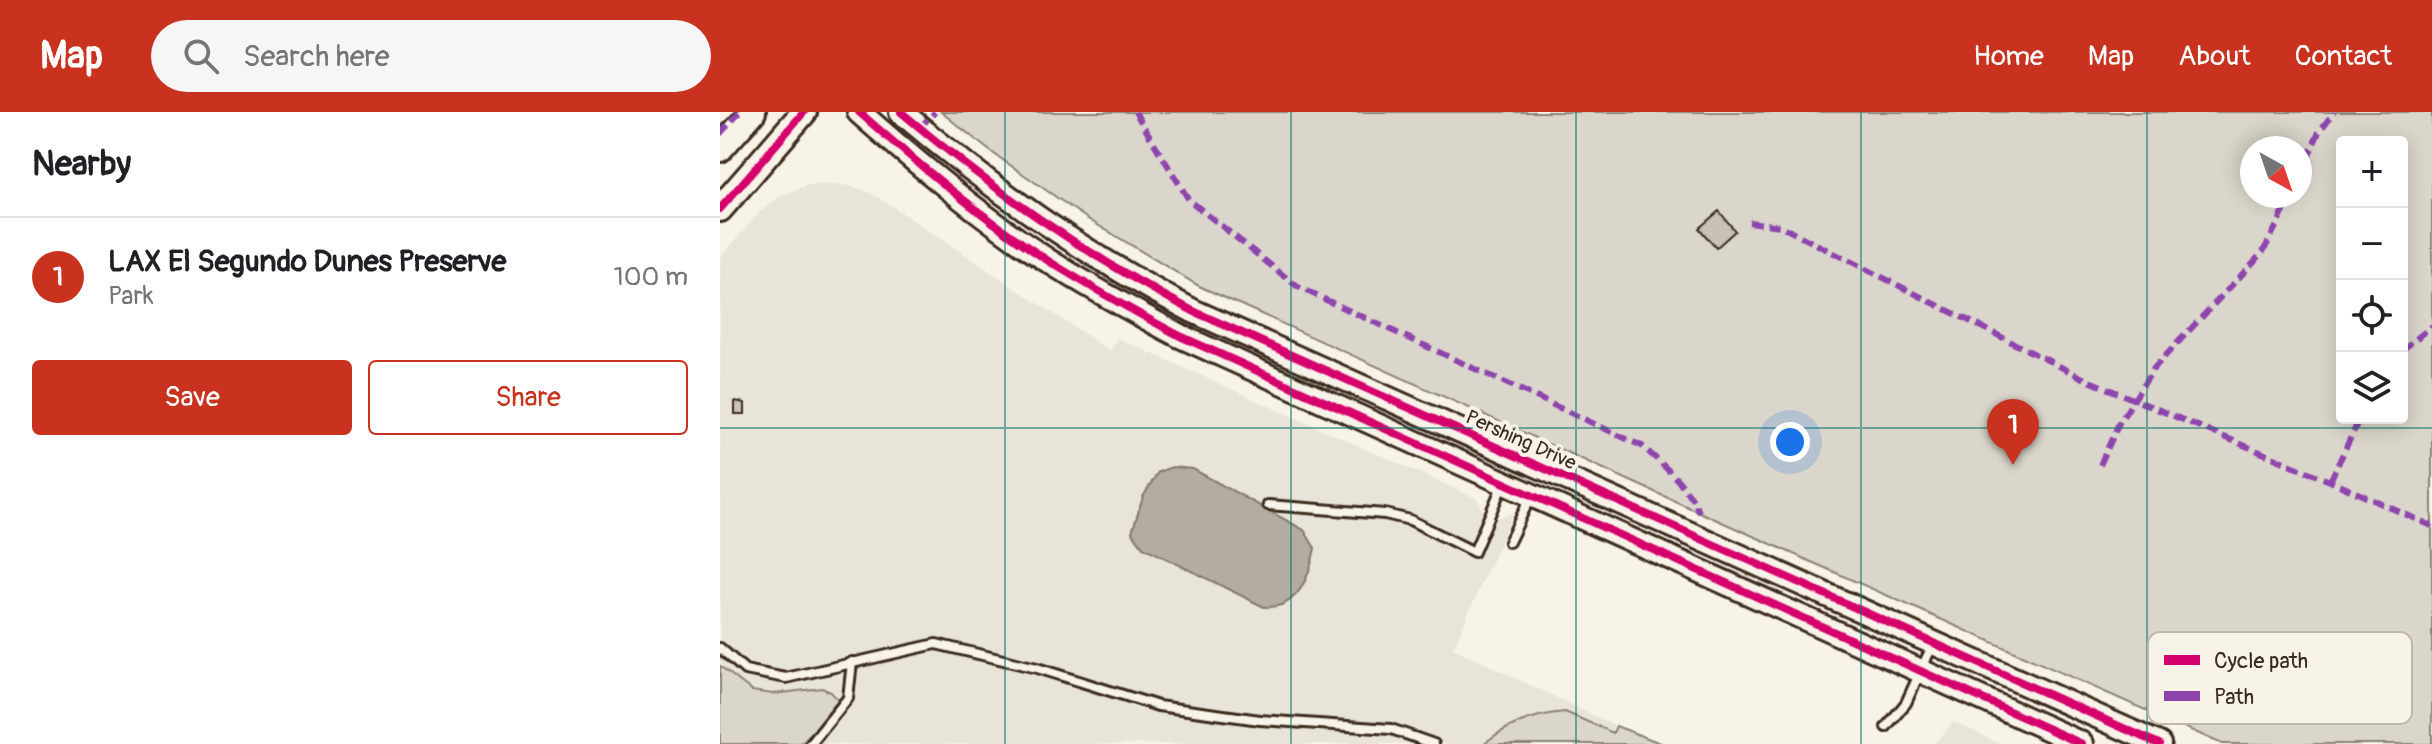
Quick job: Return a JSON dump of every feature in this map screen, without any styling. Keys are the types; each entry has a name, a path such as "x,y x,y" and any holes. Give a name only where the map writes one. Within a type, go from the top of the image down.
{"main road":[{"path":"720,149 753,112"},
{"path":"720,209 804,112"},
{"path":"859,112 923,168 991,220 1046,259 1135,312 1217,353 2082,744"},
{"name":"Pershing Drive","path":"901,112 977,176 1059,234 1193,311 2159,744"}],"lane":[{"path":"1268,505 1385,514 1410,520 1474,552 1503,483"},
{"path":"1509,542 1531,496"},
{"path":"1886,727 1906,703 1934,641"},
{"path":"720,648 745,670 786,678 936,644 1037,668 1158,706 1260,720 1391,729 1434,744"},
{"path":"811,744 848,698 852,662"}],"shaded area":[{"path":"941,112 2432,112 2432,744 2222,744 2177,724 2412,724 2412,632 2148,632 2148,711 1199,286 1086,218 990,151"},
{"path":"839,184 862,189 881,199 1110,351 1117,338 1478,499 1483,512 1497,518 1513,513 1453,648 1616,726 1663,744 720,744 720,258 760,212 782,195 808,185"},
{"path":"1172,467 1193,469 1304,530 1315,548 1306,580 1291,600 1282,605 1264,607 1143,547 1132,532 1143,497 1158,472"},
{"path":"720,666 752,691 773,694 822,688 831,692 841,703 801,744 720,744"},
{"path":"1565,712 1613,733 1616,726 1663,744 1483,744 1521,722"},
{"path":"1954,722 2001,744 1933,744"}],"building":[{"path":"1719,211 1735,231 1716,248 1699,228"},
{"path":"735,401 745,403 745,414 735,414"}],"marked path":[{"path":"720,134 739,112"},
{"path":"919,128 935,112"},
{"path":"1135,112 1189,200 1298,287 1642,446 1682,485 1699,512"},
{"path":"2312,148 2319,132 2334,112"},
{"path":"2100,465 2119,423 2154,368 2263,252 2286,208"},
{"path":"1749,222 1780,226 2087,380 2432,526"},
{"path":"2408,345 2432,326"},
{"path":"2330,481 2357,424"}],"cycle path":[{"path":"720,209 804,112"},
{"path":"859,112 950,189 1022,243 1129,309 1180,336 2082,744"},
{"path":"901,112 1041,220 1114,267 1193,311 2159,744"}],"place":[{"name":"LAX El Segundo Dunes Preserve","path":"2013,465"}]}
